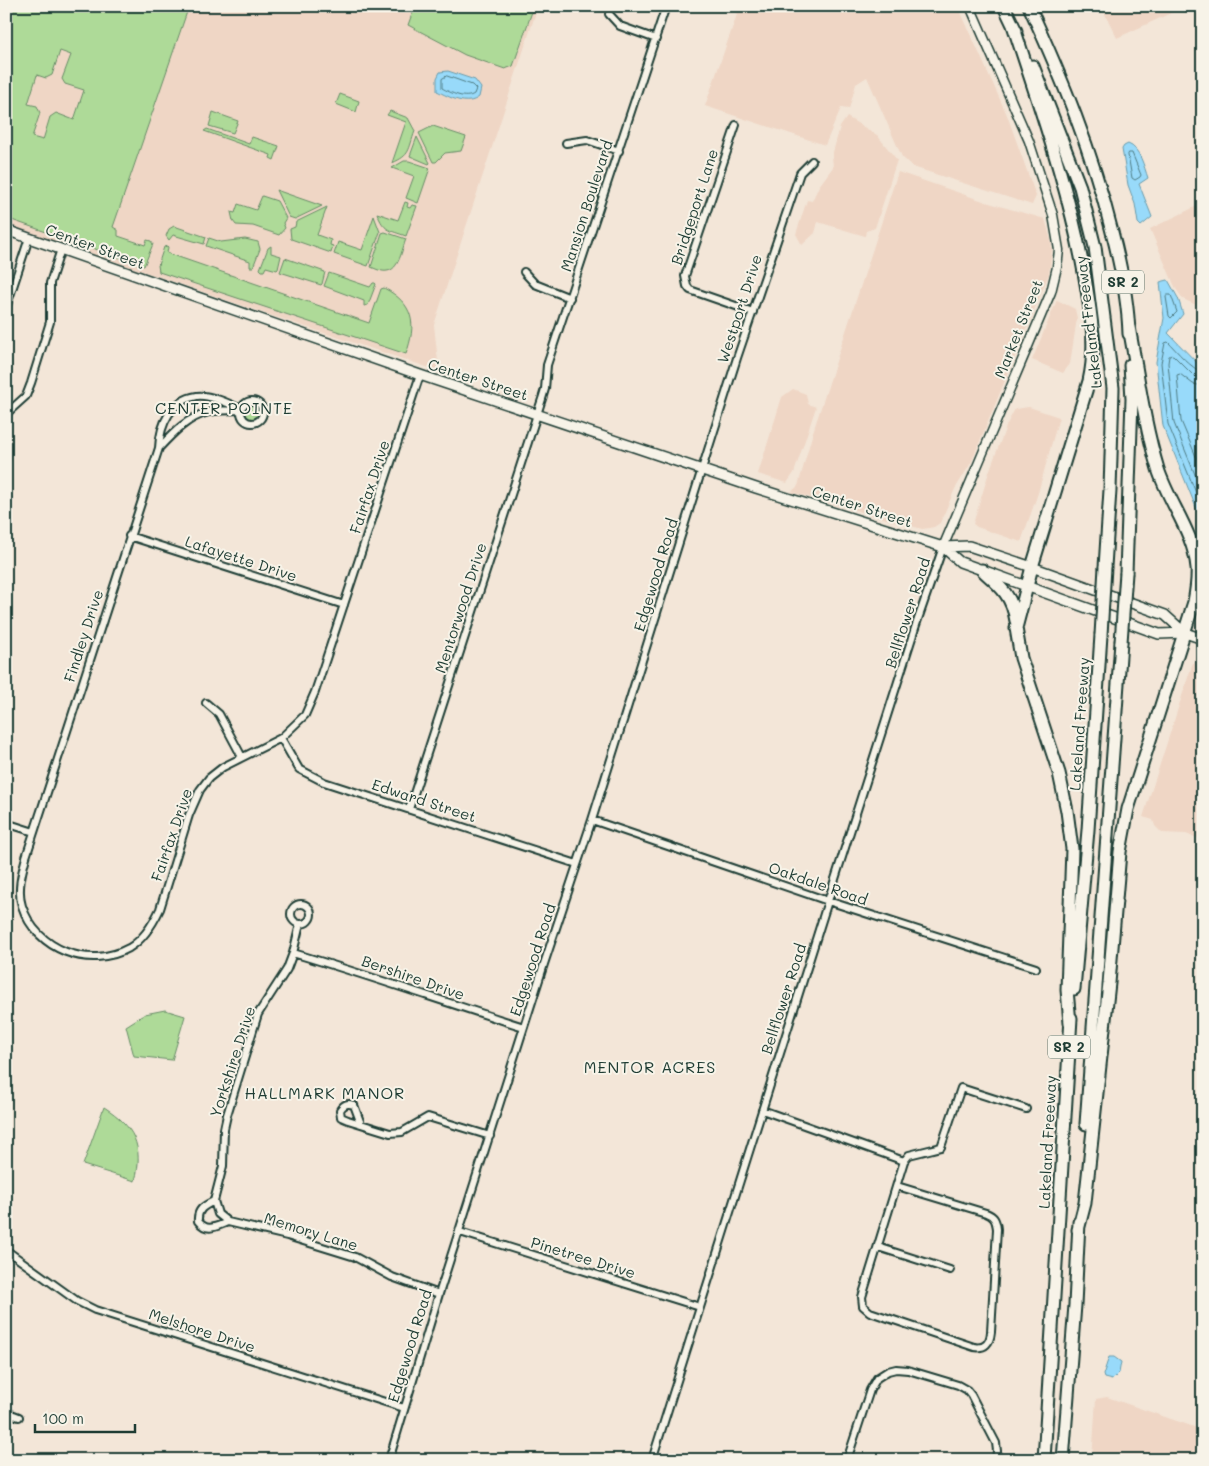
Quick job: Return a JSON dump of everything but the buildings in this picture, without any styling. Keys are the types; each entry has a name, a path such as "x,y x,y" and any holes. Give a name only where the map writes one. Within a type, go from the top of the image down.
{"highway":[{"name":"Lakeland Freeway","path":"1004,6 1045,94 1080,186 1095,247 1113,388 1110,490 1101,635 1088,830 1070,1024 1044,1460"},
{"name":"SR 2","path":"1029,6 1073,108 1103,197 1117,252 1129,327 1132,399 1122,642 1078,1230 1075,1305 1063,1460"},
{"path":"1013,25 1060,173 1080,249 1091,314 1094,350 1089,380 1032,567 1017,623 1016,635 1021,658 1059,773 1067,811 1072,849 1067,990 1070,1024"},
{"path":"1078,1230 1086,1193 1109,983 1120,852 1128,809 1185,633 1198,585 1194,550 1159,472 1150,441 1129,327"},
{"path":"982,570 1009,597 1014,608 1017,623"}],"main road":[{"name":"Center Street","path":"6,230 420,375 702,469 943,547 969,546 1032,567 1165,615 1185,633"},
{"name":"Center Street","path":"943,547 960,562 1159,634 1185,633 1203,638"}],"street":[{"name":"Mansion Boulevard","path":"537,414 545,389 547,365 666,6"},
{"name":"Market Street","path":"943,547 1051,292 1059,250 1054,215 1029,141 970,6"},
{"path":"609,14 620,26 656,39"},
{"name":"Bridgeport Lane","path":"736,124 685,276 685,282 690,290 753,312"},
{"path":"566,143 587,140 619,151"},
{"name":"Westport Drive","path":"702,469 800,173 812,161"},
{"path":"6,308 29,238"},
{"path":"6,414 26,396 31,383 50,322 50,283 61,249"},
{"path":"524,272 535,284 570,298"},
{"name":"Fairfax Drive","path":"34,832 22,871 22,905 30,924 44,941 69,954 92,958 111,955 130,947 139,940 154,921 160,909 191,810 200,790 209,778 223,767 281,738 305,715 315,692 420,375"},
{"name":"Findley Drive","path":"34,832 159,448 159,438 165,420 176,404 196,396 226,402 241,410 219,410 199,415 183,425 159,448"},
{"name":"Mentorwood Drive","path":"409,809 537,414"},
{"path":"6,442 6,460"},
{"name":"Edgewood Road","path":"389,1460 439,1294 592,820 702,469"},
{"name":"Lafayette Drive","path":"129,536 344,605"},
{"name":"Bellflower Road","path":"652,1460 828,901 916,625 943,547"},
{"path":"206,703 219,714 242,757"},
{"name":"Edward Street","path":"281,738 299,769 324,782 577,864"},
{"name":"Oakdale Road","path":"592,820 828,901 1036,968"},
{"path":"6,823 34,832"},
{"name":"Yorkshire Drive","path":"214,1201 223,1166 224,1129 227,1115 258,1014 287,969 294,953 300,924"},
{"name":"Bershire Drive","path":"294,953 355,971 445,1003 524,1027"},
{"path":"897,1186 986,1213 995,1219 997,1228 992,1332 986,1346 982,1348 974,1347 870,1312 863,1306 862,1297 904,1161 909,1155 941,1147 961,1088 1026,1109"},
{"path":"762,1110 904,1161"},
{"path":"360,1124 390,1133 402,1132 428,1117 490,1136"},
{"name":"Memory Lane","path":"228,1222 206,1228 198,1221 199,1211 203,1206 214,1201 218,1214 228,1222 287,1236 355,1258 392,1277 439,1294"},
{"name":"Pinetree Drive","path":"460,1232 700,1308"},
{"path":"878,1247 950,1270"},
{"name":"Melshore Drive","path":"6,1250 76,1301 95,1310 404,1408"},
{"path":"847,1460 873,1384 877,1378 888,1371 896,1369 908,1370 958,1385 967,1390 996,1444 996,1460"},
{"path":"6,1412 19,1417"}],"shaded area":[{"path":"6,6 538,6 434,325 439,371 6,224"},
{"path":"740,6 958,6 1007,115 1036,196 1032,205 913,167 902,157 867,77 856,84 849,109 841,108 825,145 705,106"},
{"path":"1101,6 1186,6 1117,38"},
{"path":"847,117 877,135 897,160 875,228 866,231 865,236 818,222 815,233 802,245 796,234 807,200 812,201 819,186 833,167 832,156 840,127"},
{"path":"898,172 989,203 1045,219 1052,251 1049,274 971,463 955,489 940,523 934,527 922,529 791,492 798,486 813,432"},
{"path":"1203,203 1203,302 1196,305 1183,299 1176,289 1150,229"},
{"path":"1057,300 1075,309 1077,318 1070,364 1063,373 1032,360"},
{"path":"793,389 806,394 808,404 816,407 794,473 787,483 758,474 782,397"},
{"path":"1029,407 1059,417 1038,493 1021,542 973,524 989,472 1007,424 1015,409"},
{"path":"1197,657 1203,658 1203,840 1186,834 1162,833 1155,826 1153,820 1143,817 1192,665"},
{"path":"1107,1397 1203,1430 1203,1460 1092,1460 1096,1399"}],"green space":[{"path":"6,6 189,6 113,227 118,230 118,236 145,245 147,240 151,241 153,244 144,266 6,218","holes":["60,51 71,55 62,79 65,84 84,90 74,120 56,113 50,117 43,140 32,137 40,113 37,106 28,104 37,75 46,78 52,75"]},
{"path":"415,6 534,6 513,66 505,69 465,55 408,25"},
{"path":"340,94 359,101 356,112 336,104"},
{"path":"390,111 408,118 415,131 406,154 392,163 406,122 387,115"},
{"path":"213,112 238,121 233,133 209,126"},
{"path":"433,126 466,137 461,151 445,153 436,162 433,162 419,133"},
{"path":"207,129 249,144 252,137 279,146 274,160 270,158 271,155 204,131"},
{"path":"417,137 430,163 429,164 410,156"},
{"path":"404,161 430,168 418,203 406,198 414,176 392,168"},
{"path":"276,190 322,206 295,219 289,217"},
{"path":"262,196 277,201 286,218 283,223 285,228 279,235 253,226 236,225 233,221 231,212 235,213 238,204 256,210"},
{"path":"405,202 408,203 407,207 410,208 412,205 417,206 406,236 385,227 377,213 398,220"},
{"path":"327,207 317,235 331,240 330,245 333,246 331,253 291,239 290,229 295,227 296,222"},
{"path":"374,216 380,232 368,266 334,254 338,242 362,250"},
{"path":"174,226 206,237 204,244 173,235 169,240 166,236 169,229"},
{"path":"385,232 406,239 397,263 391,270 385,271 371,267 382,233"},
{"path":"209,238 221,242 245,239 258,242 260,249 253,267 250,267 250,261 206,246"},
{"path":"167,246 167,253 369,323 381,289 384,288 402,301 410,316 412,324 406,354 159,272 158,265 164,247"},
{"path":"271,246 271,253 281,256 278,269 266,267 262,271 260,269 268,248"},
{"path":"285,258 325,272 322,284 280,272"},
{"path":"329,273 370,287 375,283 368,305 364,306 364,301 324,286"},
{"path":"252,404 260,409 261,413 256,421 252,422 244,417 243,413 248,405"},
{"path":"165,1010 185,1016 172,1060 134,1056 126,1026 145,1014"},
{"path":"104,1107 123,1122 134,1138 138,1157 135,1181 83,1165"}],"water":[{"path":"448,71 475,80 481,88 479,97 474,100 464,101 437,91 437,78 440,72"},
{"path":"1128,144 1136,149 1139,154 1148,178 1139,184 1152,217 1141,226 1138,223 1135,204 1128,185 1122,149"},
{"path":"1168,280 1178,298 1183,314 1168,333 1203,369 1203,520 1197,510 1163,426 1156,362 1164,318 1160,282"},
{"path":"1109,1357 1114,1357 1121,1362 1119,1373 1112,1380 1104,1378 1103,1375"}],"district":[{"name":"CENTER POINTE","path":"224,408"},
{"name":"MENTOR ACRES","path":"650,1067"},
{"name":"HALLMARK MANOR","path":"325,1093"}]}
